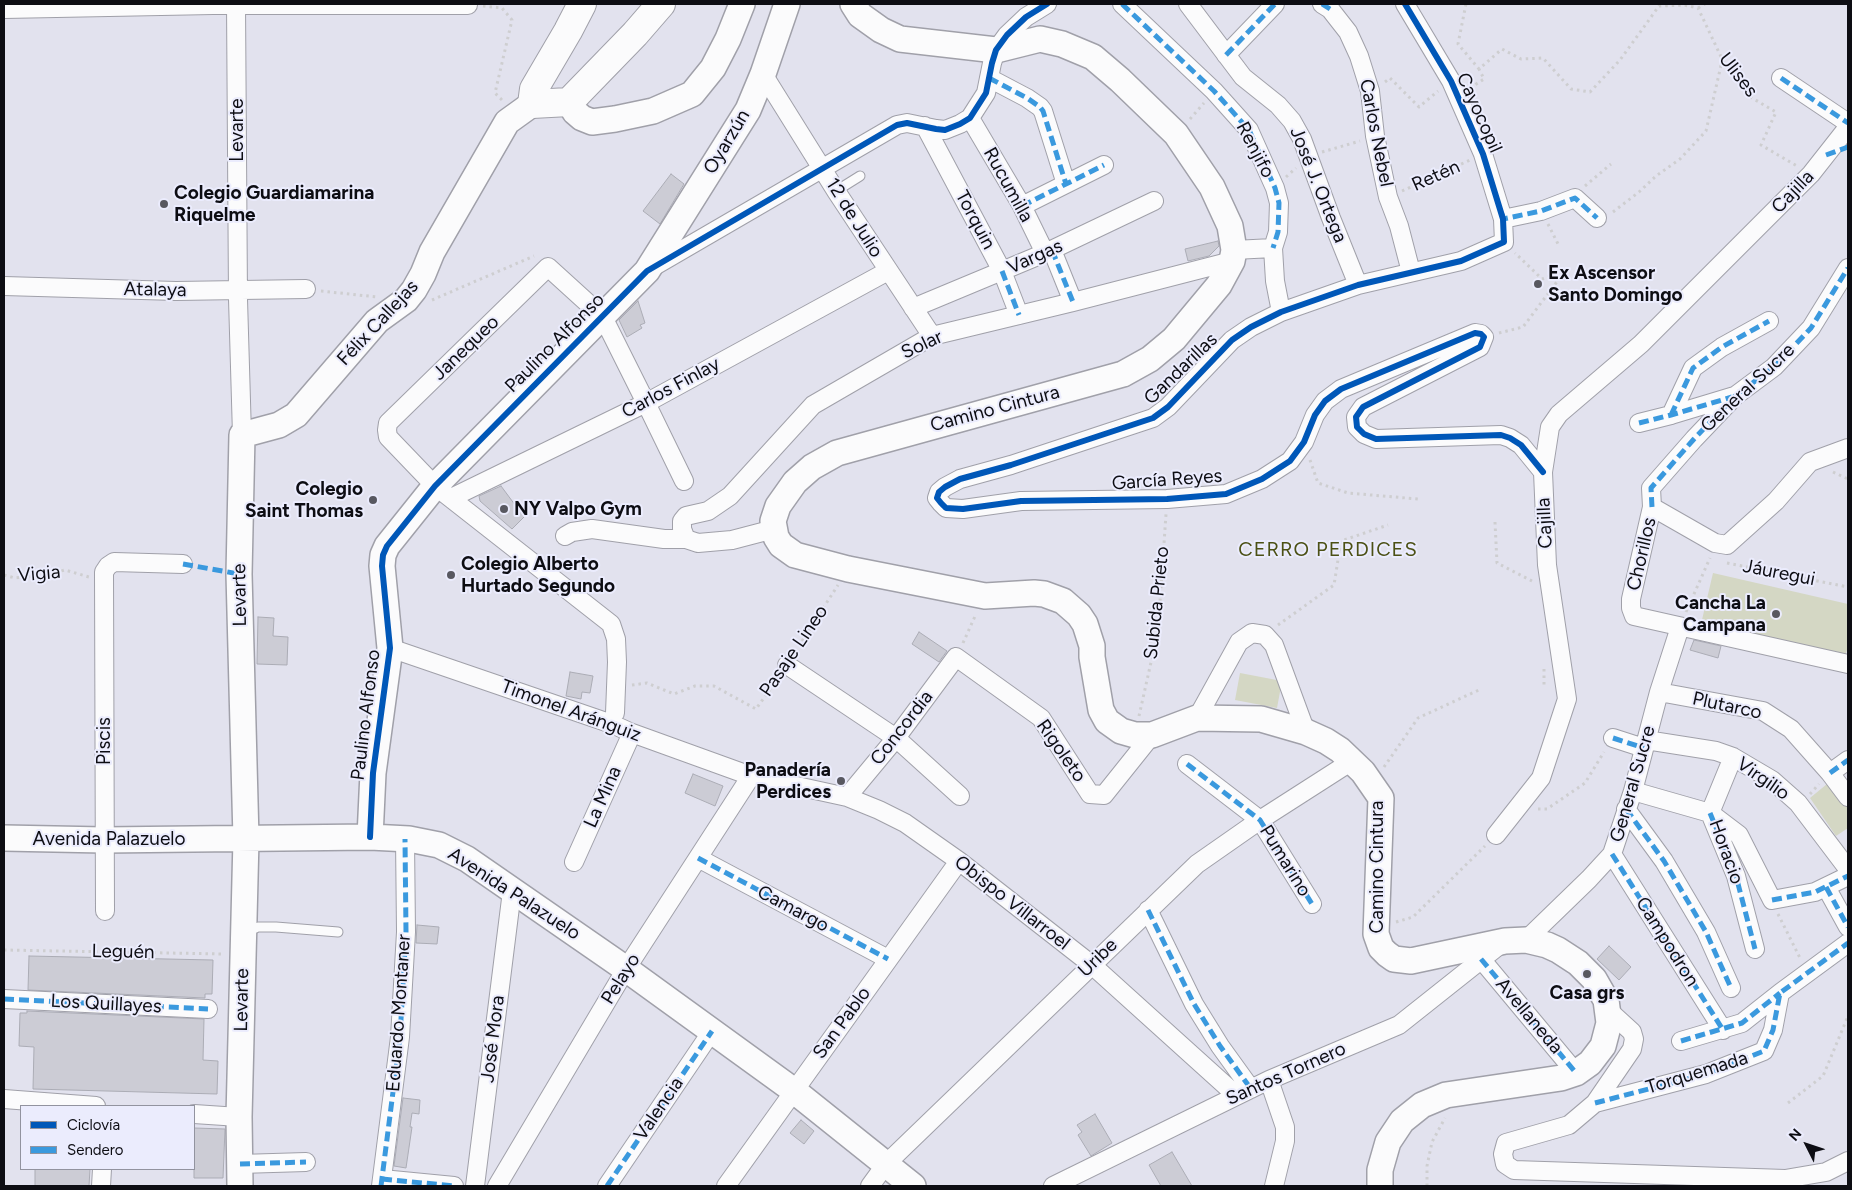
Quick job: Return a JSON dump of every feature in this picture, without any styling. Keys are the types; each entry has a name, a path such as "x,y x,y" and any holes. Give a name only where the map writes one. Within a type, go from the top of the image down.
{"main road":[{"path":"582,4 534,90 532,104 569,102 635,34 661,4"},
{"path":"569,102 575,112 582,118 592,122 653,111 692,94 713,68 742,4"},
{"name":"Oyarzún","path":"647,271 748,110 763,74 787,4"},
{"path":"852,4 860,15 881,30 900,39 996,50 1040,39 1062,44 1093,57 1120,80 1176,134 1212,187 1230,226 1233,255"},
{"name":"Félix Callejas","path":"242,435 279,425 296,415 378,321 406,300 414,290 432,252 507,122 532,104"},
{"name":"Camino Cintura","path":"774,529 773,521 778,506 795,482 812,467 837,453 1113,376 1137,367 1162,350 1185,327 1219,285 1233,255"},
{"name":"Paulino Alfonso","path":"370,837 373,773 390,648 382,566 386,546 443,492 602,317 647,271"},
{"name":"Levarte","path":"240,1175 239,1117 246,839 239,574 242,435"},
{"path":"774,529 781,545 795,555 848,569 985,596 1034,593 1059,599 1072,607 1085,624 1089,634 1099,703 1103,716 1114,727 1143,735"},
{"name":"Camino Cintura","path":"1143,735 1197,718 1261,719 1306,732 1326,741 1352,761 1372,784 1380,798 1376,929 1378,942 1387,954 1402,961 1411,962 1516,940 1547,945 1578,963 1602,989 1609,1012 1608,1029 1603,1046 1590,1064 1576,1073 1561,1078 1457,1093 1428,1102 1402,1121 1391,1136 1383,1156 1380,1170 1380,1186"},
{"name":"Avenida Palazuelo","path":"4,838 104,840 370,837 430,843 453,851 626,969 794,1090 913,1186"}],"street":[{"path":"4,8 236,4 468,5"},
{"name":"Levarte","path":"236,4 238,290 242,435"},
{"path":"970,118 986,93 996,50 1026,17 1047,4"},
{"name":"Renjifo","path":"1122,4 1214,91 1249,130 1275,188 1279,203 1278,232 1273,248 1275,281 1281,312"},
{"name":"José J. Ortega","path":"1188,4 1243,76 1278,105 1292,121 1299,133 1358,285"},
{"path":"1226,55 1275,4"},
{"name":"Cayocopil","path":"1405,4 1451,81 1483,154 1504,219 1504,242"},
{"name":"Carlos Nebel","path":"1329,6 1348,32 1359,56 1370,92 1375,136 1388,197 1399,226 1411,272"},
{"name":"12 de Julio","path":"763,74 888,271 932,336"},
{"path":"989,78 1040,107 1066,184"},
{"path":"1780,78 1848,123"},
{"name":"Paulino Alfonso","path":"647,271 897,126 907,123 946,130 970,118"},
{"name":"Rucumilla","path":"970,118 1048,252 1073,302"},
{"name":"Torquin","path":"925,126 1002,271 1019,315"},
{"name":"Cajilla","path":"1496,835 1542,778 1567,699 1547,565 1543,472 1550,427 1559,414 1641,344 1811,174 1848,127"},
{"path":"1826,156 1848,147"},
{"path":"1022,206 1104,165"},
{"path":"1504,219 1541,210 1575,198 1597,218"},
{"name":"Vargas","path":"913,308 1048,252 1154,200"},
{"name":"Gandarillas","path":"937,498 939,492 960,478 1011,465 1153,418 1168,406 1232,340 1251,327 1281,312 1358,285 1461,261 1504,242"},
{"name":"Solar","path":"686,539 682,528 682,521 686,516 708,511 730,496 813,405 932,336 1073,302 1233,255 1273,248"},
{"name":"Janequeo","path":"443,492 388,437 388,423 548,267 602,317"},
{"name":"General Sucre","path":"1652,507 1651,488 1694,438 1735,396 1774,367 1811,328 1848,268"},
{"name":"Carlos Finlay","path":"443,492 646,403 888,271"},
{"name":"Atalaya","path":"4,286 176,291 306,289"},
{"path":"602,317 684,481"},
{"path":"1671,415 1692,368 1722,348 1769,322"},
{"name":"García Reyes","path":"937,498 940,504 946,508 963,509 1021,501 1167,499 1226,494 1262,479 1290,461 1304,442 1316,415 1325,401 1342,389 1475,333 1481,334 1482,342"},
{"path":"1482,342 1363,407 1356,417 1357,427 1364,434 1376,439 1501,435 1521,445 1543,472"},
{"path":"1638,422 1671,415 1735,396"},
{"path":"1712,551 1727,545 1776,501 1810,462 1848,448"},
{"path":"443,492 611,624 616,639 615,713"},
{"name":"Chorillos","path":"1680,626 1634,616 1631,608 1631,599 1652,507 1712,551"},
{"path":"565,536 572,532 592,529 664,539 686,539 698,543 716,543 774,529"},
{"path":"104,577 108,566 114,562 183,564"},
{"name":"Piscis","path":"104,577 105,911"},
{"path":"1680,626 1848,664"},
{"name":"General Sucre","path":"1516,940 1590,879 1612,854 1633,791 1659,692 1680,626"},
{"path":"1197,718 1239,642 1252,633 1265,634 1274,645 1306,732"},
{"name":"Timonel Aránguiz","path":"390,648 612,724 751,776"},
{"name":"Rigoleto","path":"956,657 1041,718 1090,794 1104,795 1143,735"},
{"name":"Concordia","path":"847,798 896,738 956,657"},
{"path":"786,665 896,738 960,796"},
{"name":"Plutarco","path":"1659,692 1762,711 1791,729 1830,773 1848,797"},
{"name":"La Mina","path":"574,862 632,733"},
{"name":"Virgilio","path":"1613,738 1645,744 1716,752 1734,757 1772,780 1798,803 1848,869"},
{"name":"Horacio","path":"1734,757 1710,812 1736,876 1755,950"},
{"path":"1830,773 1848,760"},
{"name":"Uribe","path":"870,1186 886,1164 1197,864 1260,820 1352,761"},
{"name":"Pumarino","path":"1187,764 1260,820 1312,904"},
{"name":"Obispo Villarroel","path":"751,776 847,798 879,810 905,823 959,861 1092,965 1244,1092"},
{"name":"Pelayo","path":"497,1186 626,969 751,776"},
{"path":"1633,791 1710,812 1739,835 1772,900 1815,892 1848,876"},
{"path":"1626,809 1664,861 1706,932 1731,988"},
{"name":"Eduardo Montaner","path":"382,1182 400,1037 406,932 405,839"},
{"name":"Campodron","path":"1612,854 1723,1030"},
{"name":"Camargo","path":"698,858 888,959"},
{"name":"San Pablo","path":"726,1186 959,861"},
{"path":"1826,887 1848,927"},
{"name":"José Mora","path":"475,1186 512,891"},
{"path":"1148,910 1194,1004 1220,1046 1244,1092"},
{"name":"Santos Tornero","path":"1053,1186 1269,1080 1399,1025 1481,960 1516,940"},
{"path":"1681,1041 1742,1023 1806,972 1848,943"},
{"name":"Avellaneda","path":"1481,960 1576,1073"},
{"name":"Torquemada","path":"1595,1103 1706,1074 1764,1051 1773,1030 1780,993"},
{"name":"Los Quillayes","path":"4,999 208,1010"},
{"path":"1609,1012 1632,1032 1634,1039 1632,1049 1595,1103 1568,1125 1506,1143 1503,1154 1505,1164 1514,1170 1785,1179 1826,1172 1848,1161"},
{"name":"Valencia","path":"606,1186 712,1031"},
{"path":"1269,1080 1285,1127 1285,1141 1274,1186"},
{"path":"4,1099 83,1105"},
{"path":"195,1114 239,1117"},
{"path":"240,1175 306,1162"},
{"path":"102,1170 102,1186"},
{"path":"382,1182 454,1186"}],"lane":[{"path":"836,190 860,176"},
{"path":"244,944 258,927 338,932"}],"path":[{"path":"1463,107 1462,94 1484,79 1479,69 1458,44 1466,4"},
{"path":"1479,69 1502,49 1521,59 1542,58 1571,89 1590,92 1620,60 1659,6 1684,4 1698,8 1705,4"},
{"path":"495,93 512,20 502,8"},
{"path":"1597,218 1614,212 1656,176 1680,159 1706,131 1722,61"},
{"path":"1370,92 1390,78 1419,107 1451,81"},
{"path":"1575,198 1583,188 1611,164"},
{"path":"1482,342 1523,327 1565,271 1542,279 1504,242"},
{"path":"1304,442 1318,483 1348,493 1418,499"},
{"path":"1495,522 1497,563 1551,590"},
{"path":"1265,634 1334,585 1341,541 1388,525"},
{"path":"1680,626 1712,551"},
{"path":"956,657 985,596"},
{"path":"1372,784 1418,718 1481,689"},
{"path":"1515,810 1547,809 1585,783 1613,738"},
{"path":"1376,929 1413,917 1496,835"},
{"path":"1772,900 1806,972"},
{"path":"1788,1103 1823,1076 1848,1016"},
{"path":"1427,1186 1427,1166 1432,1142 1457,1093"}],"green space":[{"name":"Cancha La Campana","path":"1713,573 1848,604 1848,646 1845,657 1701,624"},
{"path":"1240,673 1282,681 1277,708 1235,700"},
{"path":"1833,779 1848,800 1848,828 1836,836 1810,798"}],"building":[{"path":"671,174 684,184 660,224 643,211"},
{"path":"1218,241 1219,246 1209,256 1188,261 1185,249"},
{"path":"638,301 645,323 640,325 642,328 627,337 619,320"},
{"name":"NY Valpo Gym","path":"501,486 524,517 512,529 480,501 479,496"},
{"path":"258,617 274,618 273,636 288,637 287,665 257,664"},
{"path":"919,632 947,651 939,662 912,644"},
{"path":"1694,640 1721,646 1718,658 1690,650"},
{"path":"570,672 593,676 590,693 582,692 581,699 566,696"},
{"path":"693,774 723,786 715,806 685,793"},
{"path":"417,925 439,927 437,944 416,943"},
{"path":"1609,946 1631,967 1619,980 1597,959"},
{"path":"29,956 213,960 212,994 205,994 205,998 28,990"},
{"path":"27,1011 204,1019 203,1060 218,1061 217,1094 33,1089 34,1047 19,1046 20,1013 27,1013"},
{"path":"403,1098 420,1100 419,1114 412,1113 410,1127 412,1127 406,1168 394,1166"},
{"path":"1095,1114 1112,1143 1091,1156 1078,1135 1082,1132 1077,1125"},
{"path":"801,1120 814,1131 804,1144 790,1133"},
{"path":"195,1128 225,1129 223,1178 194,1178"},
{"path":"1172,1152 1192,1186 1161,1186 1149,1165"},
{"path":"35,1170 90,1170 89,1186 35,1186"}],"marked path":[{"path":"1122,4 1214,91 1249,130 1275,188 1279,203 1278,232 1273,248"},
{"path":"1226,55 1275,4"},
{"path":"1322,4 1330,9"},
{"path":"989,78 1027,98 1043,111 1066,184"},
{"path":"1781,78 1848,123"},
{"path":"1826,155 1848,147"},
{"path":"1022,206 1104,165"},
{"path":"1502,214 1503,219 1541,211 1575,198 1597,218"},
{"path":"1052,250 1073,302"},
{"path":"1652,507 1651,488 1735,396 1774,367 1811,328 1848,268"},
{"path":"1002,271 1019,315"},
{"path":"1671,415 1693,368 1722,347 1769,321"},
{"path":"1639,423 1732,397"},
{"path":"183,564 239,574"},
{"path":"1613,738 1644,748"},
{"path":"1830,773 1848,760"},
{"path":"1187,764 1260,820 1312,904"},
{"path":"1626,809 1664,861 1706,932 1731,988"},
{"path":"1710,813 1736,876 1755,949"},
{"path":"381,1186 400,1037 406,932 405,839"},
{"path":"1612,854 1723,1030"},
{"path":"698,858 888,959"},
{"path":"1772,900 1815,892 1848,876"},
{"path":"1826,887 1848,927"},
{"path":"1148,910 1194,1004 1220,1046 1251,1089"},
{"path":"1595,1103 1706,1074 1764,1051 1773,1030 1780,993 1848,943"},
{"path":"1481,959 1576,1073"},
{"path":"1681,1041 1742,1023 1780,993"},
{"path":"4,999 208,1009"},
{"path":"607,1186 712,1031"},
{"path":"240,1164 306,1162"},
{"path":"382,1179 454,1186"}],"cycle path":[{"path":"370,837 373,773 390,648 382,566 383,555 387,546 435,486 647,271 897,125 907,123 945,130 970,118 986,93 996,50 1007,35 1026,17 1047,4"},
{"path":"1405,4 1451,81 1483,154 1503,219 1504,242 1461,261 1358,285 1281,312 1251,327 1232,340 1168,407 1153,418 1011,465 960,479 945,487 939,492 937,498 946,508 963,509 1021,501 1167,499 1226,494 1262,479 1290,461 1304,442 1315,415 1325,401 1341,389 1475,333 1481,334 1484,337 1480,347 1363,407 1356,417 1357,427 1364,434 1376,439 1501,435 1521,445 1543,472"}],"place":[{"name":"Colegio Guardiamarina Riquelme","path":"164,204"},
{"name":"Ex Ascensor Santo Domingo","path":"1538,284"},
{"name":"Colegio Saint Thomas","path":"373,500"},
{"name":"NY Valpo Gym","path":"504,509"},
{"name":"Colegio Alberto Hurtado Segundo","path":"451,575"},
{"name":"Cancha La Campana","path":"1776,614"},
{"name":"Panadería Perdices","path":"841,781"},
{"name":"Casa grs","path":"1587,974"}],"district":[{"name":"CERRO PERDICES","path":"1328,550"}]}
